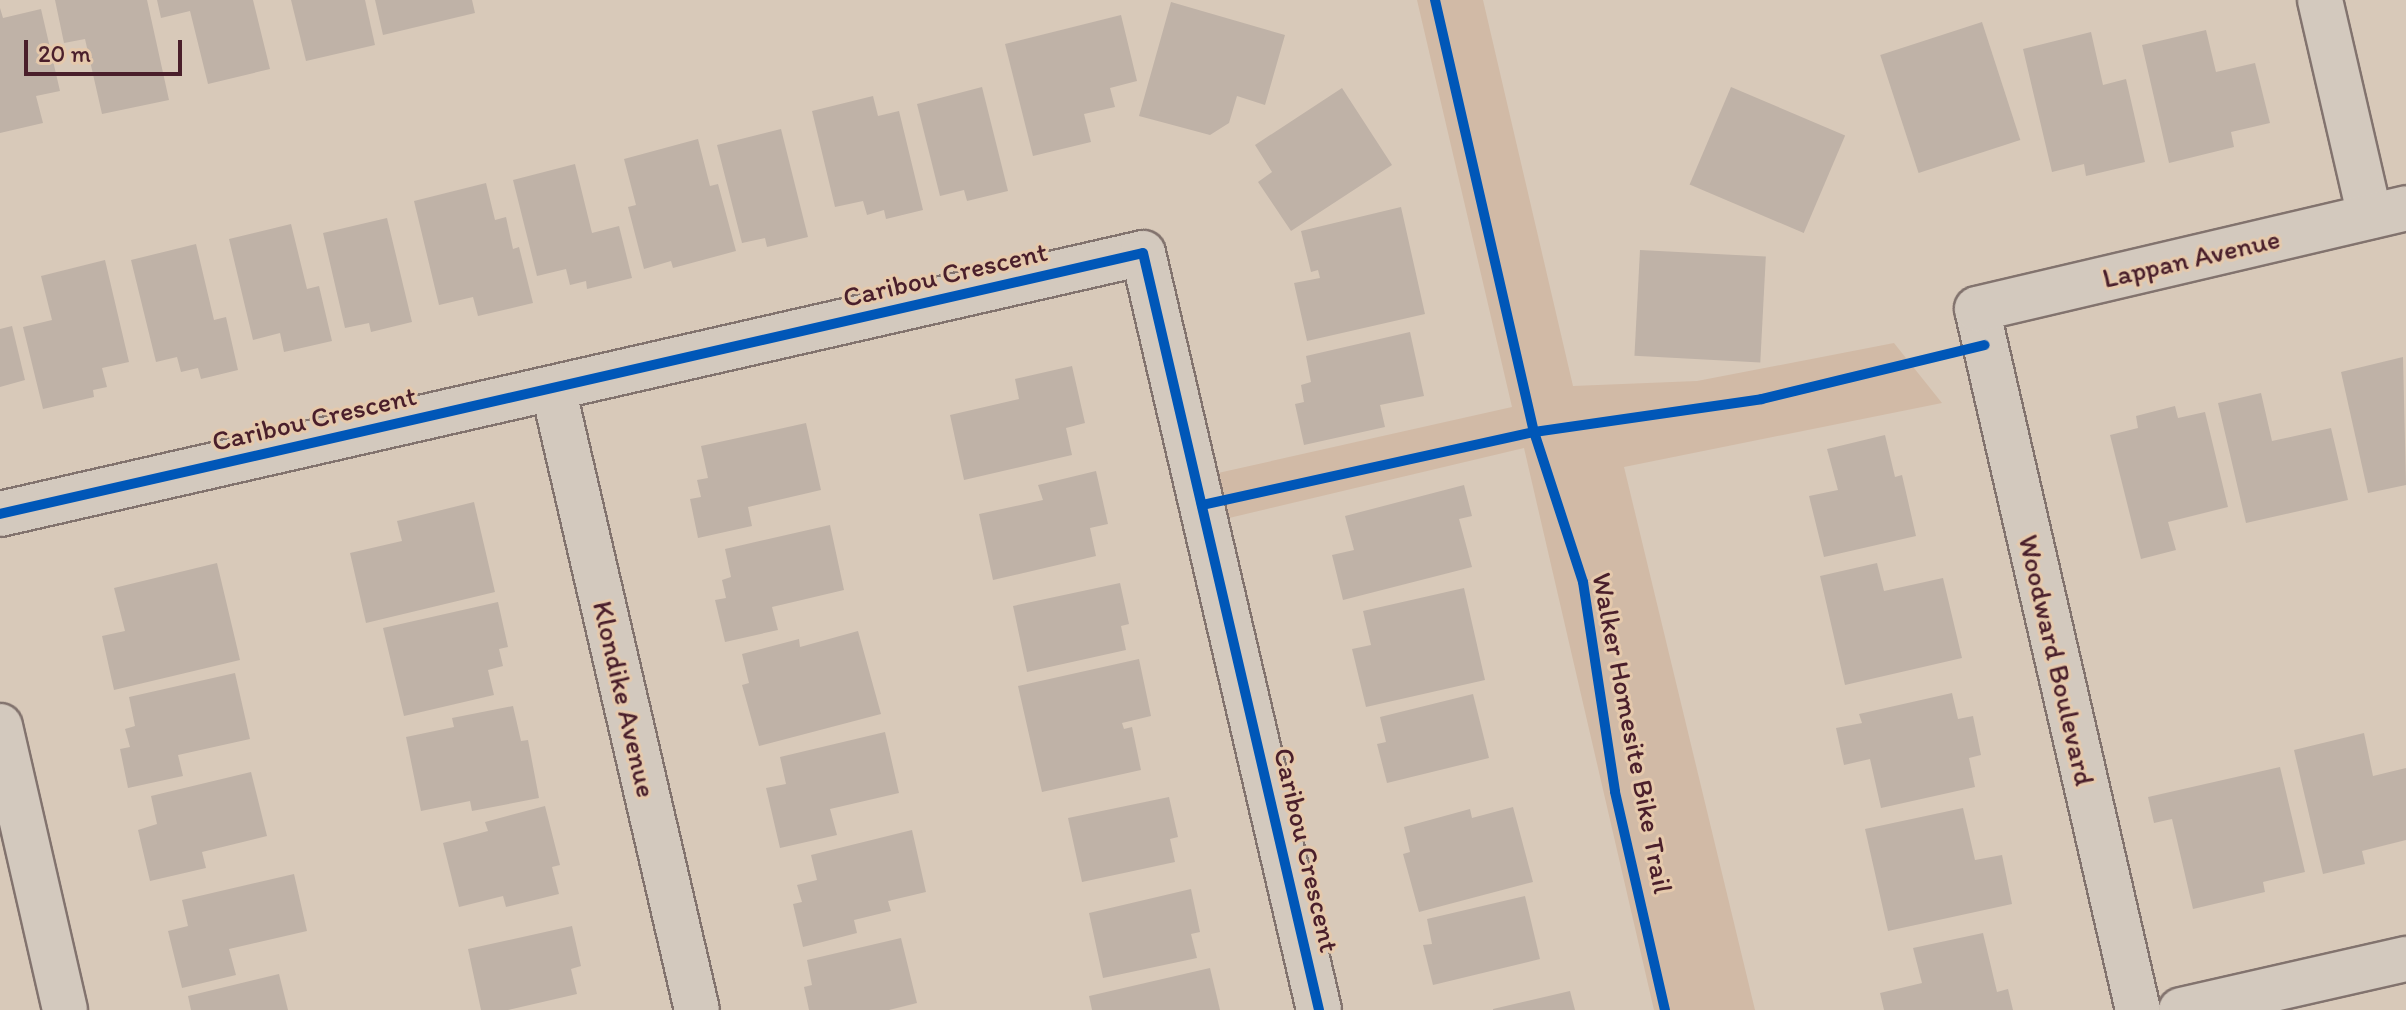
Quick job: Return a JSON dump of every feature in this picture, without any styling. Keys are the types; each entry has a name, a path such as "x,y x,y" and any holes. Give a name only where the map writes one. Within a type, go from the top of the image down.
{"street":[{"path":"2320,0 2388,212"},
{"name":"Lappan Avenue","path":"1977,309 2388,212"},
{"name":"Caribou Crescent","path":"0,514 1143,253 1319,1010"},
{"name":"Woodward Boulevard","path":"1977,309 2138,1010"},
{"name":"Klondike Avenue","path":"553,388 697,1010"},
{"path":"0,726 65,1010"},
{"path":"2181,1010 2406,959"}],"shaded area":[{"path":"1417,0 1483,0 1573,386 1697,381 1894,343 1942,403 1624,467 1755,1010 1654,1010 1524,448 1229,518 1218,473 1512,407"}],"building":[{"path":"55,0 147,0 169,100 102,114 85,39 64,43"},
{"path":"157,0 253,0 270,69 208,84 190,11 161,18"},
{"path":"291,0 365,0 375,45 306,61"},
{"path":"375,0 472,0 475,13 383,35"},
{"path":"1171,2 1285,35 1265,105 1237,96 1229,123 1210,135 1139,116"},
{"path":"0,8 3,18 41,9 60,91 36,96 43,123 0,133"},
{"path":"1121,15 1137,81 1110,88 1115,107 1084,114 1091,142 1033,156 1005,44"},
{"path":"1982,22 2020,140 1919,173 1880,55"},
{"path":"2206,30 2216,72 2255,63 2270,123 2231,132 2234,147 2169,163 2142,45"},
{"path":"2091,32 2103,85 2126,79 2145,162 2086,176 2084,164 2052,172 2023,49"},
{"path":"982,87 1008,191 967,201 964,190 940,196 917,104"},
{"path":"1731,87 1845,135 1804,233 1690,185"},
{"path":"1342,88 1392,165 1291,231 1258,182 1272,172 1255,145"},
{"path":"873,96 878,116 899,111 923,210 886,219 884,210 867,215 863,201 835,207 812,111"},
{"path":"781,129 808,237 767,247 765,238 742,243 717,145"},
{"path":"698,139 710,186 718,184 736,251 673,268 671,261 644,269 628,207 636,205 624,159"},
{"path":"575,164 592,233 619,226 632,278 587,289 586,281 570,285 566,269 537,276 513,180"},
{"path":"486,183 495,220 506,217 513,249 519,247 533,303 478,316 473,297 439,305 414,201"},
{"path":"1401,207 1425,314 1307,341 1294,283 1320,278 1318,270 1311,272 1301,231"},
{"path":"387,218 412,322 371,332 369,323 345,328 323,233"},
{"path":"291,224 307,289 319,286 332,341 284,352 280,333 253,340 229,239"},
{"path":"196,244 214,320 226,317 238,370 201,379 198,368 181,372 177,357 156,362 131,260"},
{"path":"1640,250 1766,257 1760,362 1634,356"},
{"path":"105,260 129,362 102,368 107,387 93,390 94,397 43,409 23,327 52,320 41,276"},
{"path":"12,326 25,380 0,387 0,329"},
{"path":"1410,332 1424,396 1380,405 1385,427 1304,445 1295,404 1304,402 1301,385 1311,382 1306,356"},
{"path":"2403,357 2406,485 2368,493 2341,372"},
{"path":"1072,366 1085,423 1066,428 1072,455 964,480 950,415 1019,399 1015,379"},
{"path":"2261,393 2272,441 2331,428 2348,500 2246,523 2218,403"},
{"path":"2175,406 2178,418 2205,412 2228,507 2168,522 2176,550 2141,559 2110,435 2138,428 2136,416"},
{"path":"806,423 821,490 748,507 752,526 698,538 690,499 701,497 697,480 708,478 701,446"},
{"path":"1885,435 1895,477 1902,475 1916,536 1824,557 1809,496 1838,490 1827,449"},
{"path":"1096,471 1108,524 1090,528 1096,556 993,580 979,514 1043,500 1038,485"},
{"path":"1464,485 1472,516 1459,519 1472,567 1343,600 1332,555 1354,550 1345,516"},
{"path":"474,502 495,592 366,623 350,553 402,541 397,521"},
{"path":"830,525 844,590 772,607 778,630 725,642 715,600 726,598 722,580 731,577 725,549"},
{"path":"217,563 240,660 114,690 102,636 125,631 114,588"},
{"path":"1877,563 1884,591 1943,578 1962,658 1845,685 1820,576"},
{"path":"1120,583 1129,624 1121,626 1126,650 1027,672 1013,606"},
{"path":"1464,588 1485,680 1366,707 1352,649 1371,645 1363,611"},
{"path":"498,602 508,647 499,649 503,666 488,670 494,695 404,716 383,628"},
{"path":"858,631 881,714 759,746 742,685 749,683 742,654 799,639 800,647"},
{"path":"1139,659 1151,716 1122,723 1124,729 1132,727 1141,770 1042,792 1018,686"},
{"path":"235,673 250,739 178,755 183,776 128,788 120,749 130,747 125,729 135,726 129,697"},
{"path":"1952,693 1958,719 1973,716 1981,755 1969,758 1975,787 1881,808 1870,759 1844,765 1836,728 1862,723 1859,714"},
{"path":"1473,694 1489,758 1387,783 1377,744 1386,742 1380,717"},
{"path":"513,706 521,741 528,740 539,798 472,811 470,801 421,811 406,737 454,727 452,718"},
{"path":"885,732 899,793 830,809 837,835 780,848 766,788 786,784 780,757"},
{"path":"2364,733 2373,776 2406,768 2406,840 2362,851 2365,864 2323,874 2294,750"},
{"path":"2280,767 2305,872 2263,882 2265,892 2193,909 2172,819 2154,823 2148,797"},
{"path":"251,772 267,836 202,852 206,868 150,881 138,830 157,824 151,796"},
{"path":"1169,797 1178,837 1170,839 1175,862 1082,882 1068,818"},
{"path":"545,806 560,865 552,867 559,894 506,907 503,896 459,907 443,843 488,831 485,822"},
{"path":"1513,807 1533,882 1419,912 1403,854 1410,852 1404,827 1470,809 1472,818"},
{"path":"1963,808 1975,860 2002,855 2012,904 1888,931 1865,829"},
{"path":"912,830 926,892 888,901 891,911 854,920 857,933 803,947 793,904 802,902 797,885 817,880 811,855"},
{"path":"294,874 307,931 229,949 236,975 182,988 168,931 188,926 182,900"},
{"path":"1191,889 1200,932 1191,934 1197,958 1103,978 1089,913"},
{"path":"1525,896 1540,959 1433,985 1423,945 1432,944 1427,919"},
{"path":"572,926 581,966 571,969 577,994 508,1010 481,1010 468,949"},
{"path":"1983,933 1997,992 2008,989 2013,1010 1884,1010 1880,993 1922,983 1913,948"},
{"path":"901,938 917,1003 889,1010 809,1010 804,987 812,985 807,960"},
{"path":"1210,968 1220,1010 1092,1010 1089,996"},
{"path":"279,974 288,1010 191,1010 188,996"},
{"path":"1570,991 1575,1010 1493,1010 1493,1009"}],"cycle path":[{"name":"Walker Homesite Bike Trail","path":"1435,0 1534,432 1583,582 1615,792 1665,1010"},
{"path":"0,514 1143,253 1319,1010"},
{"path":"1202,505 1534,432 1762,399 1985,345"}]}
